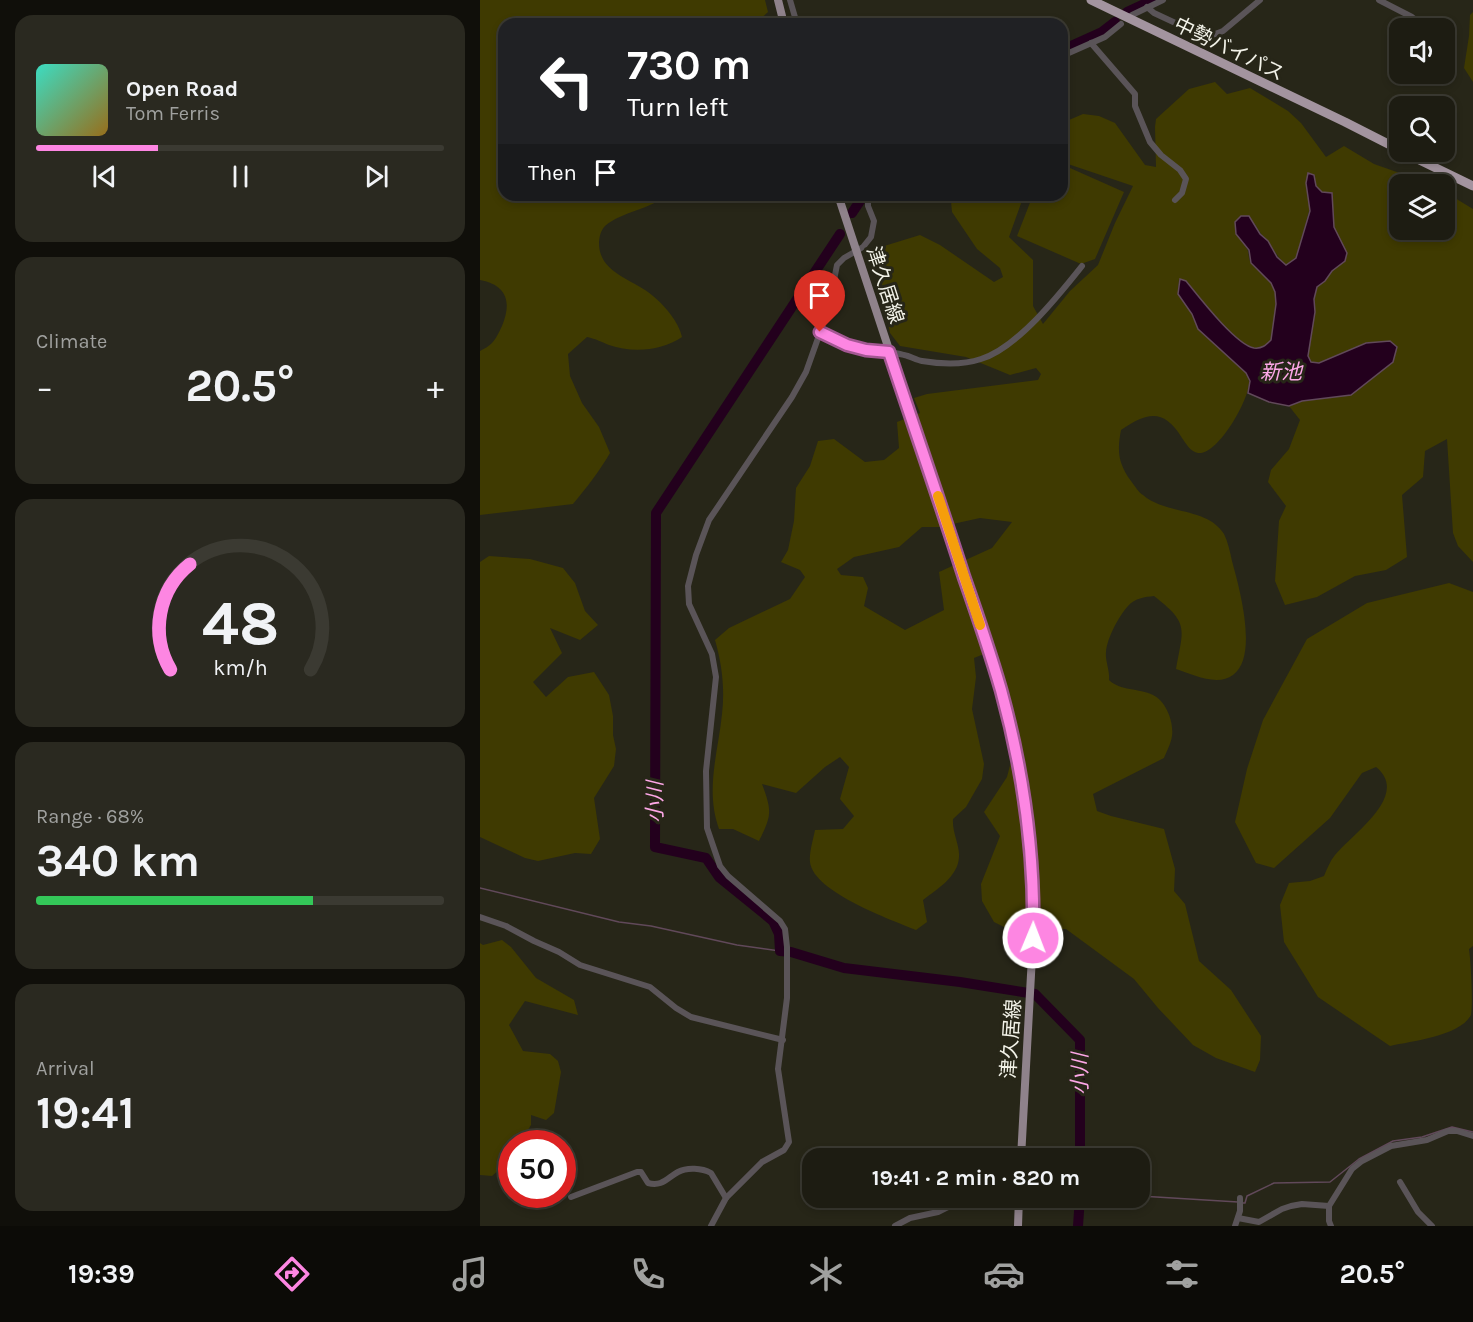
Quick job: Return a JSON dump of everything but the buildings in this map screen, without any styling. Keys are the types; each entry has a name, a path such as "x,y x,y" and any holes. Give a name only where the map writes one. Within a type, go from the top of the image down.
{"highway":[{"name":"中勢バイパス","path":"1089,0 1389,145"},
{"name":"中勢バイパス","path":"1424,162 1473,186"}],"main road":[{"path":"778,0 783,18"},
{"name":"津久居線","path":"840,201 994,667 1017,754 1033,881 1034,920 1022,1148"},
{"path":"1018,1226 1019,1208"}],"street":[{"path":"789,0 795,18"},
{"path":"1132,15 1163,0"},
{"path":"1147,7 1154,14 1199,34 1210,36 1223,31 1260,0"},
{"path":"1379,0 1413,18"},
{"path":"1068,53 1105,37 1121,24"},
{"path":"1091,43 1135,94 1135,106 1150,142 1161,155 1180,170 1186,179 1182,193 1175,200"},
{"path":"711,1226 726,1198 762,1162 784,1150 789,1142 778,1069 787,998 787,947 785,929 780,921 728,876 720,866 707,828 706,771 716,676 712,654 689,604 688,586 694,562 710,520 792,397 806,372 828,310 837,265 872,237 874,221 869,201"},
{"path":"820,332 847,345 920,360 944,363 982,359 1013,340 1051,303 1082,266"},
{"path":"480,917 506,926 580,965 650,987 691,1017 783,1040"},
{"path":"1331,1226 1329,1206 1352,1169 1362,1161 1397,1145 1427,1140 1448,1131 1473,1136"},
{"path":"1377,1144 1381,1151"},
{"path":"576,1195 637,1172 641,1172 648,1183 656,1184 668,1181 679,1172 697,1169 711,1173 726,1198"},
{"path":"1400,1182 1418,1212 1432,1226"},
{"path":"1235,1226 1240,1198"},
{"path":"1238,1218 1259,1222 1292,1206 1302,1204 1329,1206"},
{"path":"895,1226 910,1218 946,1208"}],"shaded area":[{"path":"480,0 765,0 768,12 762,18 498,18 498,201 658,201 612,221 602,230 599,243 605,262 611,269 657,300 674,320 682,337 656,348 637,350 618,348 587,337 568,354 570,376 582,403 599,427 610,453 573,504 480,515 480,351 495,340 505,317 507,302 501,290 489,282 480,280"},
{"path":"1473,12 1473,82 1464,68 1470,15"},
{"path":"1215,82 1227,94 1250,88 1288,111 1301,123 1326,157 1344,146 1374,164 1402,174 1389,174 1389,240 1455,240 1455,198 1473,209 1473,562 1458,546 1453,533 1447,439 1425,451 1423,477 1402,495 1407,557 1386,570 1355,576 1317,597 1285,605 1275,581 1279,521 1286,506 1268,482 1271,470 1289,449 1300,420 1289,406 1302,401 1351,395 1393,362 1390,341 1366,343 1319,363 1311,362 1308,356 1317,287 1345,261 1347,253 1334,227 1332,193 1322,192 1316,186 1296,258 1286,265 1255,224 1242,242 1247,249 1251,263 1269,280 1276,297 1271,340 1264,346 1255,348 1238,338 1179,279 1178,294 1192,314 1198,329 1246,373 1249,380 1248,390 1239,412 1223,436 1215,445 1198,453 1185,443 1169,422 1162,418 1154,416 1139,419 1121,430 1119,451 1121,462 1127,475 1140,492 1163,506 1207,519 1217,525 1224,534 1242,603 1246,637 1245,653 1241,666 1233,675 1220,680 1204,678 1176,669 1182,635 1179,621 1174,613 1154,596 1140,598 1131,603 1117,621 1107,646 1109,680 1113,684 1148,693 1158,698 1170,718 1171,739 1164,758 1093,794 1097,811 1164,829 1175,869 1174,891 1185,904 1199,961 1231,990 1261,1036 1260,1060 1255,1072 1216,1058 1193,1045 1134,979 1066,929 1010,930 994,922 982,901 981,884 1000,836 984,812 1007,777 1018,734 994,650 974,658 976,677 972,709 984,764 982,779 966,807 953,819 959,852 955,871 946,882 923,900 927,922 916,930 855,904 824,884 814,873 810,858 815,830 843,829 854,816 840,799 849,767 840,757 796,793 762,784 768,801 769,813 759,841 733,829 719,829 713,800 723,695 721,667 715,640 729,628 790,599 805,577 800,570 781,562 788,550 794,521 796,488 810,466 818,441 834,439 865,462 884,460 899,448 897,422 920,413 914,398 927,394 1038,380 1041,374 1036,368 1010,375 966,357 900,346 890,333 874,255 881,247 920,235 940,245 994,282 1003,277 1000,268 977,249 952,212 951,201 1022,201 1009,237 1033,260 1033,306 1043,324 1070,291 1098,265 1133,186 1068,164 1068,120 1083,114 1099,116 1115,123 1145,165 1156,167 1156,119 1189,89","holes":["980,518 1012,522 992,548 939,572 944,610 905,630 864,606 868,588 863,577 841,575 837,569 854,557 899,547 922,527 939,527"]},
{"path":"1068,168 1124,192 1095,259 1081,264 1017,236 1031,201 1068,201"},
{"path":"489,556 530,559 563,568 575,583 585,611 598,625 580,640 550,628 562,653 533,682 546,697 568,677 594,672 609,695 616,749 614,766 594,798 600,839 591,854 575,853 538,861 525,858 480,837 480,562"},
{"path":"1449,583 1473,592 1473,946 1469,949 1472,983 1471,1015 1457,1028 1446,1033 1390,1046 1318,997 1284,942 1280,905 1289,883 1310,881 1324,876 1335,855 1375,814 1383,802 1387,790 1385,778 1376,767 1362,773 1330,818 1274,868 1256,863 1235,822 1247,769 1263,720 1307,639 1367,603"},
{"path":"502,940 511,947 536,978 574,1000 578,1015 525,1001 509,1025 523,1051 550,1054 558,1061 561,1072 554,1113 546,1120 531,1115 531,1125 528,1130 498,1130 498,1171 492,1176 480,1175 480,943 483,945"}],"water":[{"name":"新池","path":"1308,173 1314,175 1316,186 1322,192 1332,193 1334,227 1347,253 1345,261 1317,287 1308,356 1311,362 1319,363 1366,343 1390,341 1397,347 1393,362 1351,395 1302,401 1289,406 1269,402 1248,393 1250,381 1246,373 1198,329 1192,314 1178,294 1180,279 1186,281 1238,339 1254,348 1267,344 1271,340 1276,304 1275,292 1271,283 1251,263 1249,250 1236,234 1235,222 1241,216 1249,216 1277,257 1286,265 1296,258 1310,211 1306,183"}],"waterway":[{"name":"小川","path":"1127,12 1153,0"},
{"name":"小川","path":"1068,47 1102,32 1115,22"},
{"name":"小川","path":"852,213 860,201"},
{"name":"小川","path":"840,234 656,513 655,847 706,858 719,877 773,921 779,934 780,951 791,952 844,968 1035,994 1080,1040 1080,1148"},
{"path":"480,888 619,922 780,951"},
{"path":"1243,1203 1247,1196 1274,1183 1330,1182 1359,1159 1393,1141 1422,1137 1452,1127 1473,1132"},
{"path":"1150,1197 1238,1202"},
{"name":"小川","path":"1078,1226 1079,1208"}],"slow traffic":[{"path":"938,496 980,625"}],"route":[{"path":"820,332 847,345 866,350 889,352 1001,688 1017,754 1024,800 1033,881 1033,938"}]}
